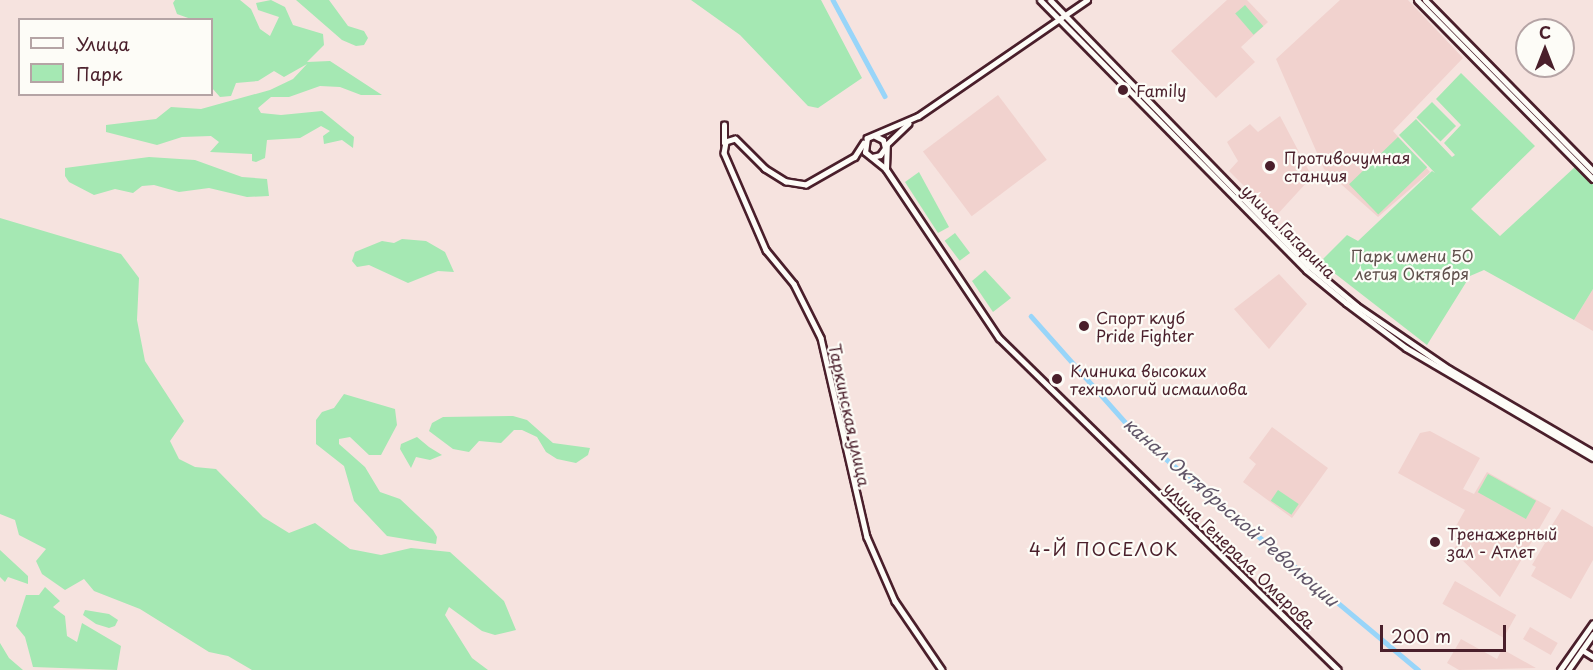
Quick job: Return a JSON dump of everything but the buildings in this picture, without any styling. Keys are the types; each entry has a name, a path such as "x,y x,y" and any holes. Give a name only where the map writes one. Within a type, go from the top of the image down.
{"main road":[{"path":"1040,0 1063,17"},
{"path":"1050,0 1063,17"},
{"path":"918,116 864,143 865,152 872,157 884,150 890,139 918,116 1087,0"},
{"path":"1417,0 1474,51 1593,179"},
{"path":"1425,0 1593,171"},
{"name":"улица Гагарина","path":"1063,17 1289,246 1350,301 1408,344 1593,453"},
{"name":"улица Гагарина","path":"1063,17 1306,270 1406,348 1593,458"},
{"path":"875,136 883,140 884,150"},
{"name":"улица Генерала Омарова","path":"884,150 886,168 999,338 1338,670"},
{"name":"улица Генерала Омарова","path":"872,157 885,168 972,303 999,338 1338,670"},
{"path":"1560,670 1593,623"},
{"path":"1568,670 1593,634"},
{"path":"1582,650 1593,657"}],"street":[{"name":"Таркинская улица","path":"724,125 726,161 766,250 794,284 821,338 867,537 906,621 942,670"},
{"path":"724,146 735,139 765,169 796,184 806,185 855,157 864,143"},
{"path":"855,157 872,157"}],"shaded area":[{"path":"1227,0 1247,0 1268,22 1241,47 1255,62 1216,98 1171,51"},
{"path":"1340,0 1408,0 1463,58 1393,131 1430,172 1378,217 1324,169 1276,59"},
{"path":"998,95 1047,160 972,216 923,152"},
{"name":"Противочумная станция","path":"1280,116 1309,171 1308,181 1275,217 1229,171 1238,161 1227,142 1250,124 1258,132"},
{"path":"1279,274 1307,304 1269,349 1234,309"},
{"path":"1593,289 1593,331 1574,320"},
{"path":"1272,427 1328,468 1292,518 1243,482 1256,464 1249,458"},
{"path":"1430,431 1480,458 1463,489 1474,494 1487,472 1551,508 1500,597 1453,551 1464,531 1456,526 1465,510 1398,473 1420,433"},
{"path":"1562,509 1593,527 1593,560 1571,599 1531,576 1536,567 1532,565 1545,543 1542,541"},
{"path":"1455,581 1516,615 1504,638 1442,604"},
{"path":"1530,627 1558,643 1551,655 1523,639"},
{"path":"1461,639 1497,659 1502,649 1536,668 1459,670 1447,663"}],"green space":[{"path":"175,0 240,0 251,9 260,29 270,36 279,17 258,10 256,3 271,0 285,7 293,25 323,34 324,45 307,62 330,61 382,95 361,95 340,87 320,86 289,97 271,97 258,108 261,113 281,115 322,111 354,137 353,148 342,140 324,144 323,136 330,131 321,126 300,138 267,140 265,158 256,162 252,161 252,154 210,152 219,142 211,136 182,137 157,145 106,132 106,125 156,119 171,107 201,109 270,90 293,79 307,64 284,77 274,71 258,81 236,83 231,96 220,97 213,89 213,18 188,18 177,14 173,3"},
{"path":"296,0 329,0 348,26 364,31 368,38 364,45 356,46 342,40"},
{"path":"691,0 821,0 862,78 818,108 808,106 740,35"},
{"path":"1245,5 1263,26 1254,35 1235,14"},
{"name":"Парк имени 50 летия Октября","path":"1461,73 1535,146 1471,209 1500,236 1576,166 1593,182 1593,289 1574,320 1484,270 1470,276 1427,345 1320,262 1347,235 1358,241 1432,171 1435,173 1399,135 1416,119 1452,157 1455,155 1444,143 1461,125 1436,99"},
{"path":"1432,102 1456,126 1440,142 1416,118"},
{"path":"1398,137 1427,167 1378,214 1349,184"},
{"path":"149,157 195,160 242,177 267,179 269,196 247,197 209,188 179,192 154,185 142,186 133,193 115,189 94,195 69,182 65,176 65,168"},
{"path":"919,172 949,227 938,233 905,182"},
{"path":"0,218 121,254 139,278 137,320 145,361 184,421 170,441 179,459 195,467 216,469 263,517 289,533 315,523 350,549 381,555 411,548 450,552 504,601 516,630 495,635 482,631 449,607 445,615 472,658 488,670 252,670 228,656 209,652 140,609 94,591 84,579 65,590 42,574 36,561 46,549 19,535 15,520 0,514"},
{"path":"955,233 970,253 960,261 945,241"},
{"path":"402,239 426,241 445,252 454,272 438,271 408,283 369,265 357,267 352,261 355,252 382,241 394,243"},
{"path":"985,270 1011,298 993,312 972,281"},
{"path":"344,394 395,409 397,425 381,455 369,455 350,437 339,439 339,444 365,467 380,492 400,499 433,530 437,537 436,544 387,536 354,501 344,466 316,444 316,420 322,412 334,408"},
{"path":"513,416 527,420 553,443 590,448 588,455 576,463 557,459 546,452 537,437 522,430 514,430 501,443 479,441 469,452 453,449 429,431 432,423 443,417"},
{"path":"417,437 442,455 430,460 416,457 411,468 400,449 401,444"},
{"path":"1488,474 1536,501 1526,519 1478,492"},
{"path":"1278,490 1299,504 1291,515 1271,501"},
{"path":"0,550 28,576 28,584 8,577 5,582 0,577"},
{"path":"45,587 60,601 53,607 65,616 67,636 77,642 82,623 121,646 117,670 33,667 25,637 16,626 26,595 39,595"},
{"path":"85,610 109,614 118,620 115,626 109,628 96,624 83,615"},
{"path":"0,643 9,658 23,670 0,670"}],"waterway":[{"name":"канал Октябрьской Революции","path":"833,0 885,96"},
{"name":"канал Октябрьской Революции","path":"1031,316 1135,433 1418,670"}],"place":[{"name":"Family","path":"1123,90"},
{"name":"Противочумная станция","path":"1270,166"},
{"name":"Спорт клуб Pride Fighter","path":"1084,326"},
{"name":"Клиника высоких технологий исмаилова","path":"1057,379"},
{"name":"Тренажерный зал - Атлет","path":"1435,542"}],"district":[{"name":"4-Й ПОСЕЛОК","path":"1104,549"}]}
